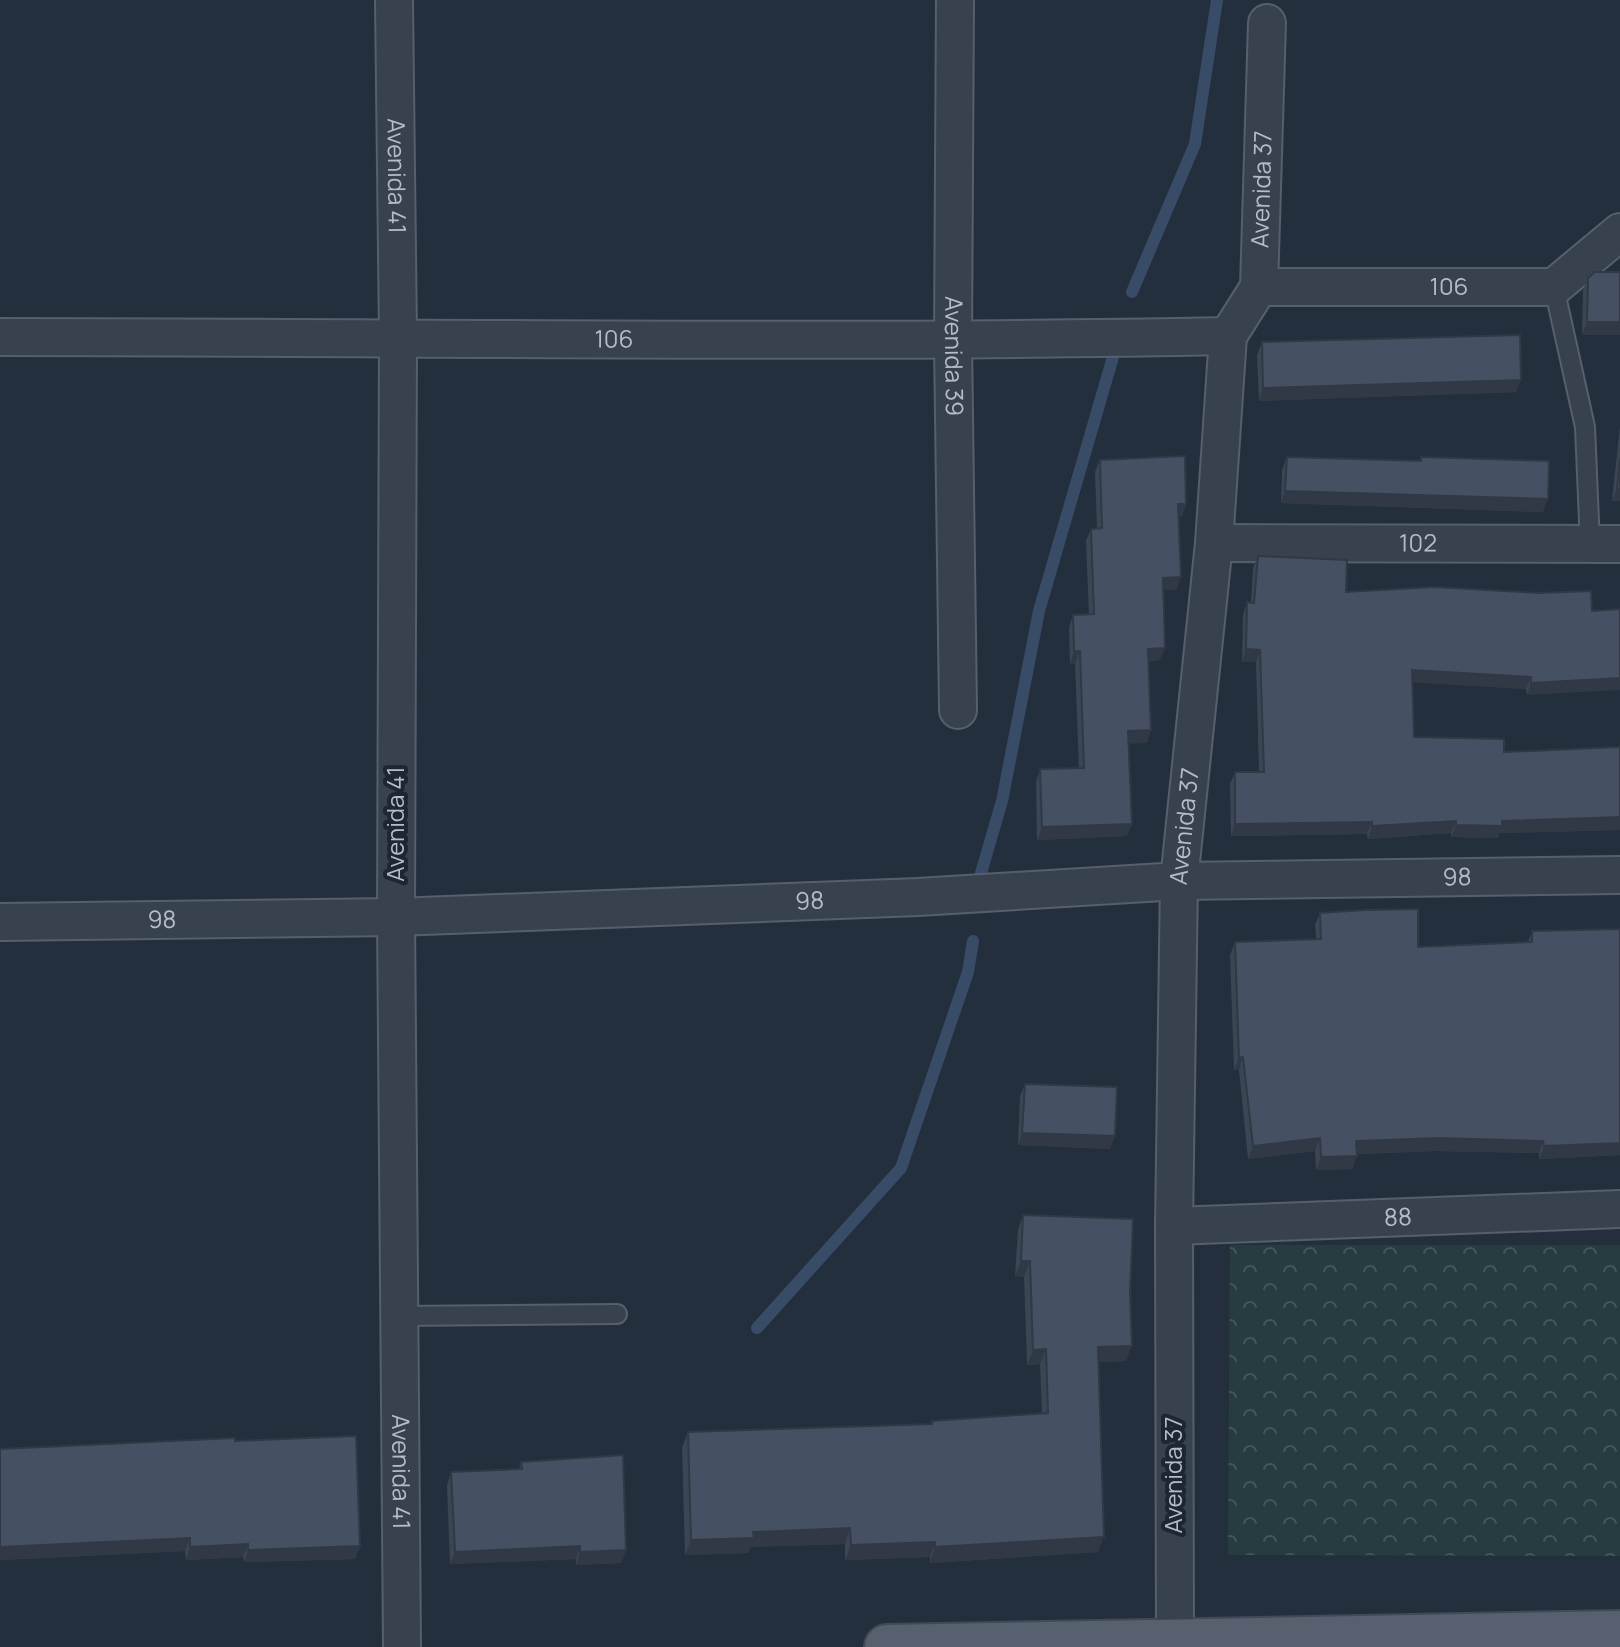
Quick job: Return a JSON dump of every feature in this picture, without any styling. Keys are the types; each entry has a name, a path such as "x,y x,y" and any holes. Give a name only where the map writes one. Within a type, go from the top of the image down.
{"main road":[{"path":"887,1647 1620,1633"}],"street":[{"name":"Avenida 41","path":"394,0 398,337 396,917 402,1647"},
{"name":"Avenida 39","path":"955,0 953,341 958,710"},
{"name":"Avenida 37","path":"1175,1642 1174,1226 1179,881 1214,543 1228,336 1259,287 1267,23"},
{"path":"1554,287 1620,232"},
{"name":"106","path":"1259,287 1554,287"},
{"name":"106","path":"0,337 953,341 1228,336"},
{"name":"102","path":"1214,543 1605,545"},
{"name":"98","path":"0,922 396,917 918,897 1179,881 1620,875"},
{"name":"88","path":"1174,1226 1620,1209"}],"lane":[{"path":"1554,287 1585,427 1605,545"},
{"path":"399,1316 617,1314"}],"green space":[{"path":"1230,1245 1620,1245 1620,1556 1228,1555"}],"building":[{"path":"1595,272 1620,272 1620,322 1587,322 1588,278"},
{"path":"1520,335 1521,380 1263,388 1262,342"},
{"path":"1185,456 1186,504 1178,504 1181,577 1163,578 1165,648 1148,649 1151,730 1128,731 1132,824 1042,827 1040,769 1084,768 1080,651 1074,651 1073,615 1094,614 1091,529 1102,528 1100,460"},
{"path":"1287,457 1549,461 1548,499 1285,491"},
{"path":"1620,458 1620,488 1617,488"},
{"path":"1258,556 1347,560 1346,592 1434,587 1538,593 1591,591 1592,611 1620,609 1620,678 1531,683 1531,677 1412,670 1414,737 1504,739 1504,752 1620,747 1620,817 1502,821 1502,826 1456,825 1456,821 1372,826 1372,822 1235,824 1235,772 1264,772 1260,650 1246,649 1247,602 1254,603"},
{"path":"1418,909 1418,947 1532,942 1532,931 1620,929 1620,1143 1544,1146 1543,1141 1440,1138 1356,1141 1357,1156 1321,1157 1320,1138 1253,1146 1243,1057 1239,1058 1235,942 1321,939 1320,913"},
{"path":"1025,1084 1117,1087 1115,1136 1022,1133"},
{"path":"1023,1215 1133,1219 1130,1294 1132,1346 1098,1347 1104,1537 935,1547 935,1542 851,1545 850,1528 753,1532 754,1538 691,1540 688,1432 932,1424 932,1421 1048,1413 1046,1349 1033,1350 1030,1261 1021,1261"},
{"path":"356,1436 360,1546 248,1550 248,1544 190,1547 190,1538 0,1547 0,1449 235,1438 235,1441"},
{"path":"623,1455 626,1550 580,1552 580,1546 455,1552 451,1472 522,1469 521,1462"}],"waterway":[{"path":"1132,292 1195,144 1217,0"},
{"path":"981,873 1002,801 1039,611 1113,357"},
{"path":"757,1328 901,1168 968,972 973,941"}]}
